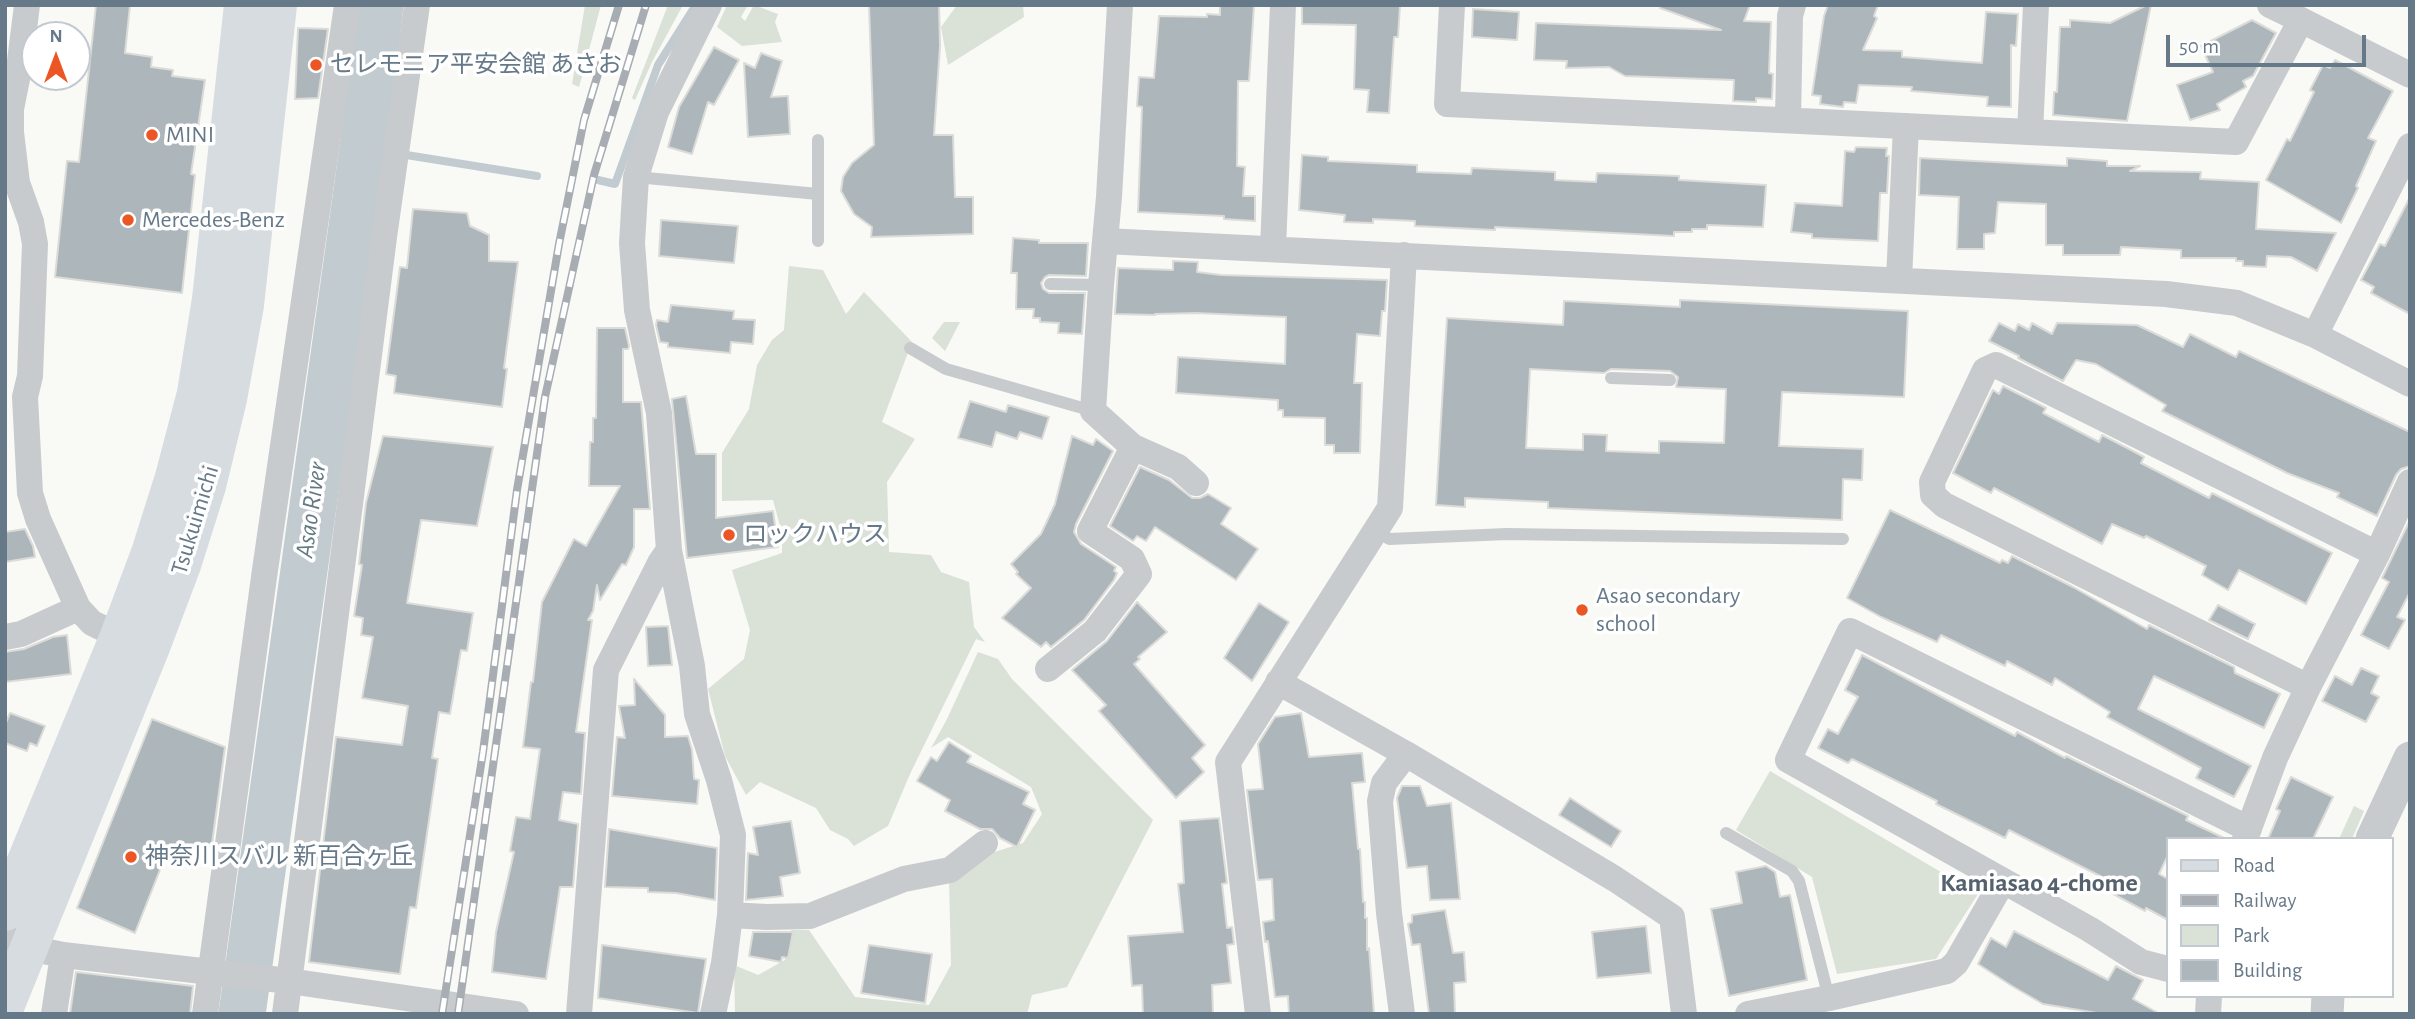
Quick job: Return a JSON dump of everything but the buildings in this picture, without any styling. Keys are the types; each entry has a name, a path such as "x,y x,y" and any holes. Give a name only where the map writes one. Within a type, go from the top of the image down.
{"main road":[{"name":"Tsukuimichi","path":"5,912 119,636 150,553 174,477 196,393 211,299 243,5"},
{"name":"Tsukuimichi","path":"5,1007 32,948 182,565 207,486 228,399 245,305 278,5"}],"street":[{"path":"27,5 11,110 11,132 17,183 31,222 35,243 30,376 25,397 30,494 38,520 78,608 92,623 119,636"},
{"path":"205,1014 220,974 262,590 347,5"},
{"path":"285,1014 278,980 417,5"},
{"path":"709,5 656,112 636,177 632,243 637,310 659,413 669,550 692,666 697,714 719,780 733,835 730,915 713,1014"},
{"path":"1120,5 1093,411 1133,447 1178,467 1196,483"},
{"path":"1273,248 1283,5"},
{"path":"1452,5 1447,104 2236,142 2301,20"},
{"path":"1788,120 1790,16 1793,5"},
{"path":"2030,132 2036,5"},
{"path":"2270,5 2410,75"},
{"path":"1899,280 1906,126"},
{"path":"2315,335 2410,146"},
{"path":"1105,241 2166,294 2237,303 2315,335 2410,384"},
{"path":"1258,1014 1228,762 1390,509 1404,255"},
{"path":"2308,687 1944,505 1933,495 1932,482 1985,370 1996,365 2377,554"},
{"path":"1048,669 1095,631 1139,574 1132,559 1090,531 1133,447"},
{"path":"2166,968 2141,962 2089,929 1788,760 1850,631 2247,834 2275,758 2410,482"},
{"path":"579,1014 606,670 669,550"},
{"path":"5,637 21,634 78,608"},
{"path":"1278,682 1406,754 1615,879 1672,917 1684,1014"},
{"path":"1402,1014 1389,913 1380,801 1384,783 1406,754"},
{"path":"2372,837 2408,765"},
{"path":"730,915 810,916 904,879 950,870 985,843"},
{"path":"1748,1014 1947,971 1956,964 2003,881"},
{"path":"54,1014 32,948 516,1014"}],"lane":[{"path":"818,140 818,241"},
{"path":"636,177 818,194"},
{"path":"1050,284 1101,285"},
{"path":"910,348 946,369 1093,411"},
{"path":"1611,377 1670,380"},
{"path":"1378,531 1389,539 1507,534 1843,539"},
{"path":"1726,833 1792,871 1799,881 1829,998"}],"green space":[{"path":"585,5 601,5 579,87 572,84"},
{"path":"668,5 683,5 635,100 632,98"},
{"path":"727,5 748,5 741,17 745,21 754,5 778,14 775,22 782,42 742,46 717,27"},
{"path":"957,5 1023,5 1024,17 948,65 941,27"},
{"path":"789,266 823,270 846,314 864,292 912,342 882,422 915,439 887,482 889,552 931,555 941,572 969,582 974,627 985,642 976,639 910,774 888,826 854,846 848,839 830,830 816,808 760,782 746,795 725,756 708,689 744,659 750,630 732,570 782,553 782,534 773,500 722,501 722,453 749,409 757,365 772,340 784,330"},
{"path":"944,322 960,322 945,351 932,338"},
{"path":"978,652 998,659 1012,679 1153,820 1067,987 1032,995 1027,1014 735,1014 734,965 758,975 785,960 791,930 809,930 855,997 929,1005 951,965 949,878 985,855 1023,843 1042,814 1031,787 948,737 931,748"},
{"path":"1770,771 1978,894 1936,959 1837,974 1812,877 1736,830"},
{"path":"2354,806 2364,811 2353,837 2340,837"}],"waterway":[{"name":"Asao River","path":"242,1014 363,148 380,5"},
{"path":"598,180 615,184 658,65 694,8"},
{"path":"363,148 537,176"}],"railway":[{"path":"442,1014 483,752 517,490 559,244 584,120 619,5"},
{"path":"458,1014 545,397 594,175 646,5"}],"place":[{"name":"セレモニア平安会館 あさお","path":"316,65"},
{"name":"MINI","path":"152,135"},
{"name":"Mercedes-Benz","path":"128,220"},
{"name":"ロックハウス","path":"729,535"},
{"name":"Asao secondary school","path":"1582,610"},
{"name":"神奈川スバル 新百合ヶ丘","path":"131,857"}],"district":[{"name":"Kamiasao 4-chome","path":"2039,883"}]}
